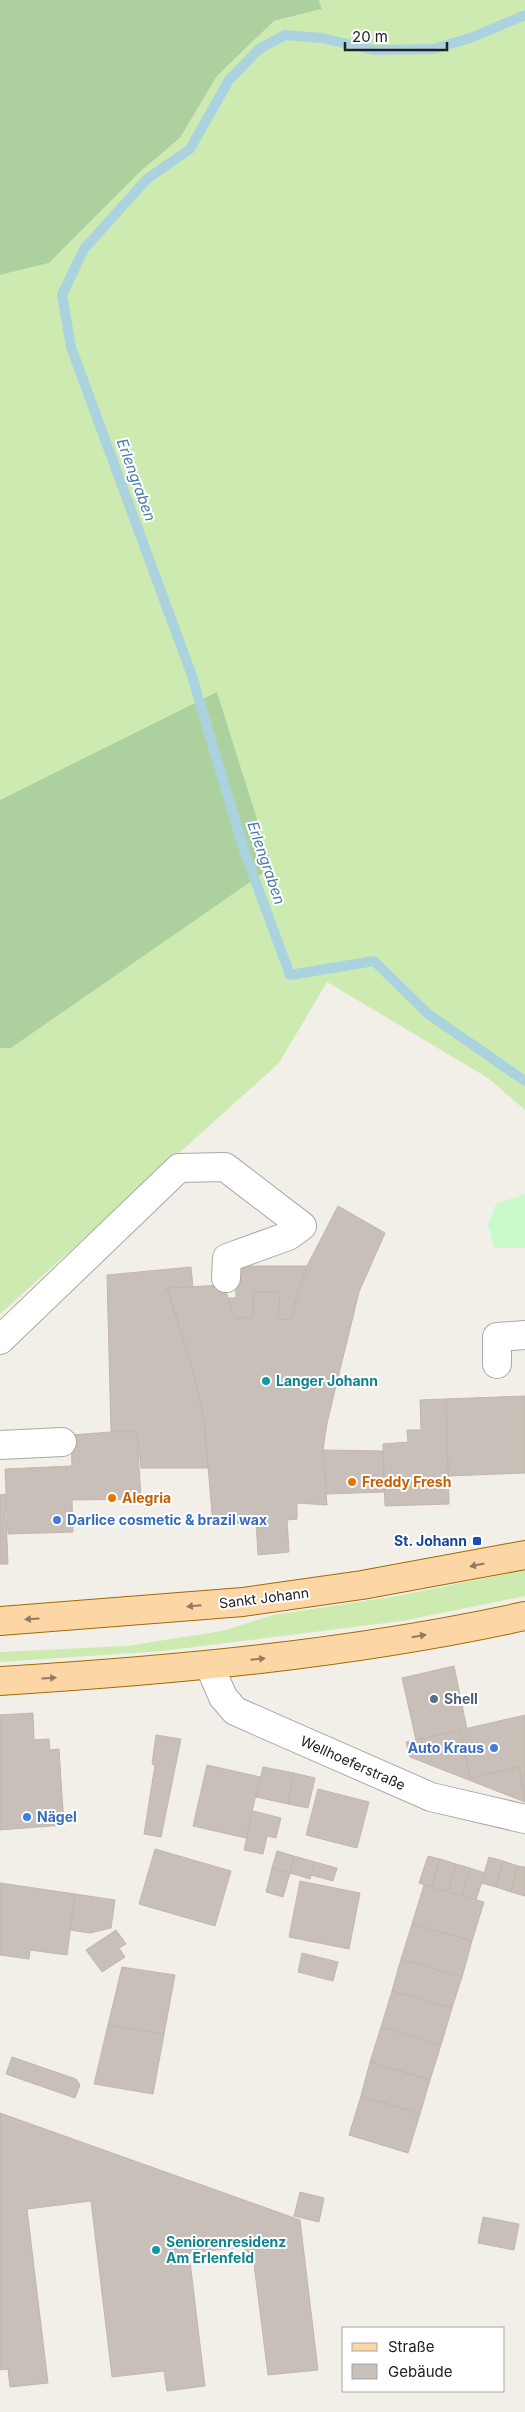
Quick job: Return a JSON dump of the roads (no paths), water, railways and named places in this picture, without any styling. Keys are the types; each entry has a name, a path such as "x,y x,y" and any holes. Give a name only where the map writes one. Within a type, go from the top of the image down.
{"main road":[{"name":"Sankt Johann","path":"0,1621 243,1602 362,1585 525,1555"},
{"path":"0,1681 209,1665 363,1645 525,1616"}],"street":[{"path":"0,1340 179,1168 225,1167 302,1226 288,1236 227,1258 226,1278"},
{"path":"497,1364 497,1337 525,1335"},
{"path":"0,1444 62,1442"},
{"name":"Wellhoeferstraße","path":"209,1665 223,1697 234,1711 431,1797 525,1819"}],"waterway":[{"name":"Erlengraben","path":"525,15 473,37 434,49 374,50 322,38 285,35 259,49 229,80 190,149 147,179 84,249 62,295 71,347 191,673 244,850 290,975 374,961 428,1014 525,1081"}],"place":[{"name":"Langer Johann","path":"266,1381"},
{"name":"Freddy Fresh","path":"352,1482"},
{"name":"Alegria","path":"112,1498"},
{"name":"Darlice cosmetic & brazil wax","path":"57,1520"},
{"name":"St. Johann","path":"477,1541"},
{"name":"Shell","path":"434,1699"},
{"name":"Auto Kraus","path":"494,1748"},
{"name":"Nägel","path":"27,1817"},
{"name":"Seniorenresidenz Am Erlenfeld","path":"156,2250"}]}
